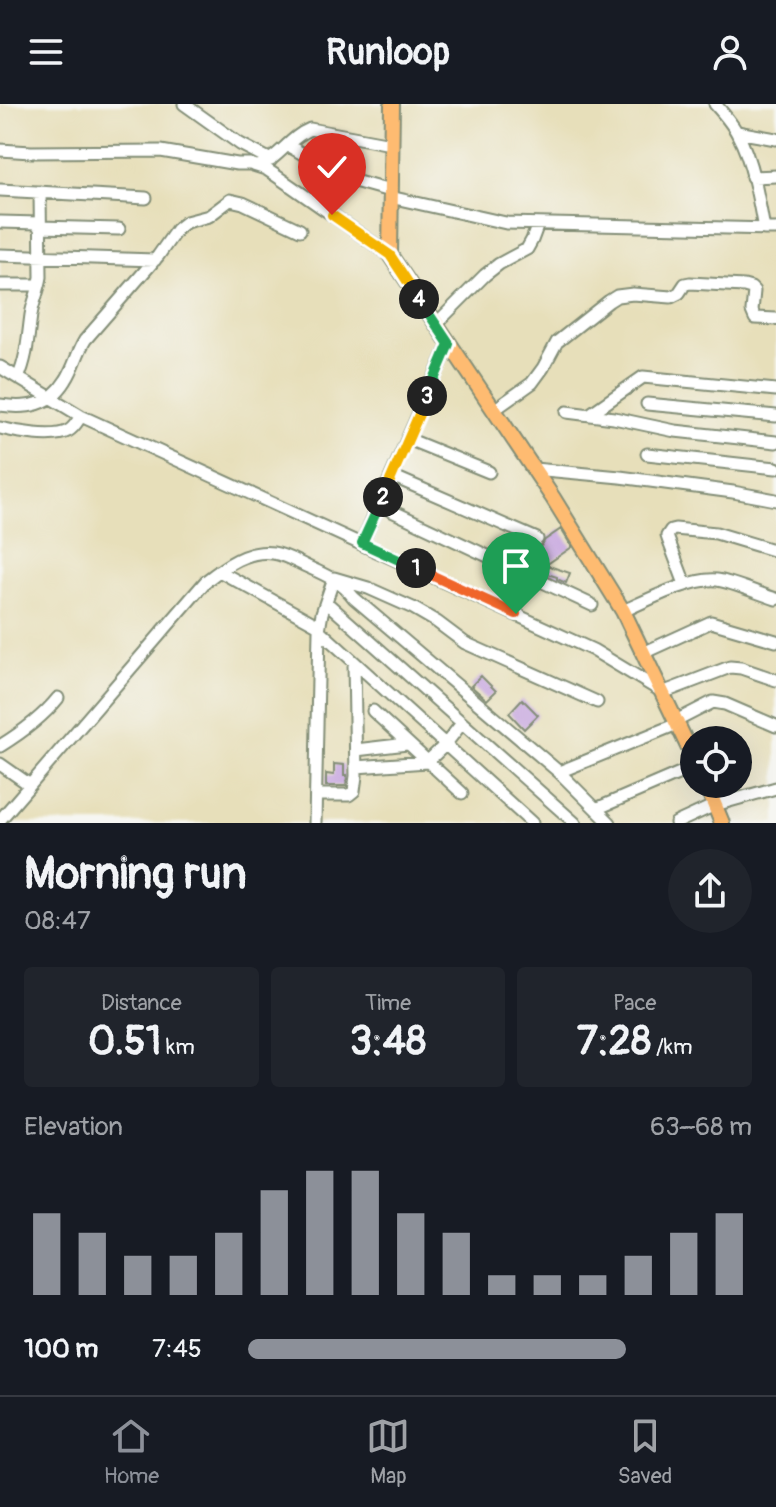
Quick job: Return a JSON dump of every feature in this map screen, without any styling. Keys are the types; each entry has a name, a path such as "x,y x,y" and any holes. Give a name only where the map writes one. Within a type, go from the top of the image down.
{"main road":[{"path":"392,104 390,255 534,469 623,611 680,730"},
{"path":"712,798 722,823"}],"street":[{"path":"184,104 240,144 271,160"},
{"path":"287,145 347,179 390,194 506,223 770,229 737,132 715,104"},
{"path":"259,166 310,129 391,144"},
{"path":"737,132 776,139"},
{"path":"0,150 161,151 259,166 390,255"},
{"path":"752,177 776,176"},
{"path":"0,190 146,198"},
{"path":"18,378 25,360 31,312 39,285 40,192"},
{"path":"81,416 71,430 58,435 13,431 0,425 1,405 39,405 66,381 85,340 186,222 209,216 230,200 300,230"},
{"path":"0,222 119,229"},
{"path":"436,324 485,275 527,249 538,224"},
{"path":"0,255 155,260"},
{"path":"494,410 532,383 557,342 617,296 671,297 690,283 744,286 754,291 752,311 755,318 776,319"},
{"path":"0,285 39,285"},
{"path":"362,543 449,344"},
{"path":"0,367 81,416 593,650 662,692 730,667 776,680"},
{"path":"590,414 643,377 776,390"},
{"path":"647,404 776,416"},
{"path":"567,412 675,431 776,442"},
{"path":"408,439 489,472"},
{"path":"647,454 776,468"},
{"path":"534,469 648,481 776,500"},
{"path":"392,476 537,539"},
{"path":"379,505 592,605"},
{"path":"685,584 667,536 671,530 716,533 776,551"},
{"path":"0,820 199,589 219,571 245,556 266,552 284,556 334,578 368,588 413,608 465,643 597,702"},
{"path":"219,571 319,628 532,823"},
{"path":"315,823 319,628 334,578"},
{"path":"334,578 559,772 610,823"},
{"path":"623,611 685,584 717,580 776,599"},
{"path":"326,602 575,823"},
{"path":"643,653 711,622 776,641"},
{"path":"316,795 349,795 356,784 354,663"},
{"path":"0,746 22,732 58,698"},
{"path":"559,772 676,722 707,703 725,704 776,726"},
{"path":"373,711 462,793"},
{"path":"356,767 427,762 462,723"},
{"path":"356,750 407,744"},
{"path":"0,764 30,785"},
{"path":"596,809 680,773"},
{"path":"676,823 715,805 776,788"}],"building":[{"path":"561,529 572,547 546,565 570,573 566,583 541,572 544,563 520,551 524,542 534,547 541,546"},
{"path":"481,676 496,691 487,700 471,686"},
{"path":"522,699 538,715 524,729 509,713"},
{"path":"334,764 344,765 346,786 326,786 326,774 334,775"}],"route":[{"path":"332,215 390,255 449,344 362,543 516,614"}]}
